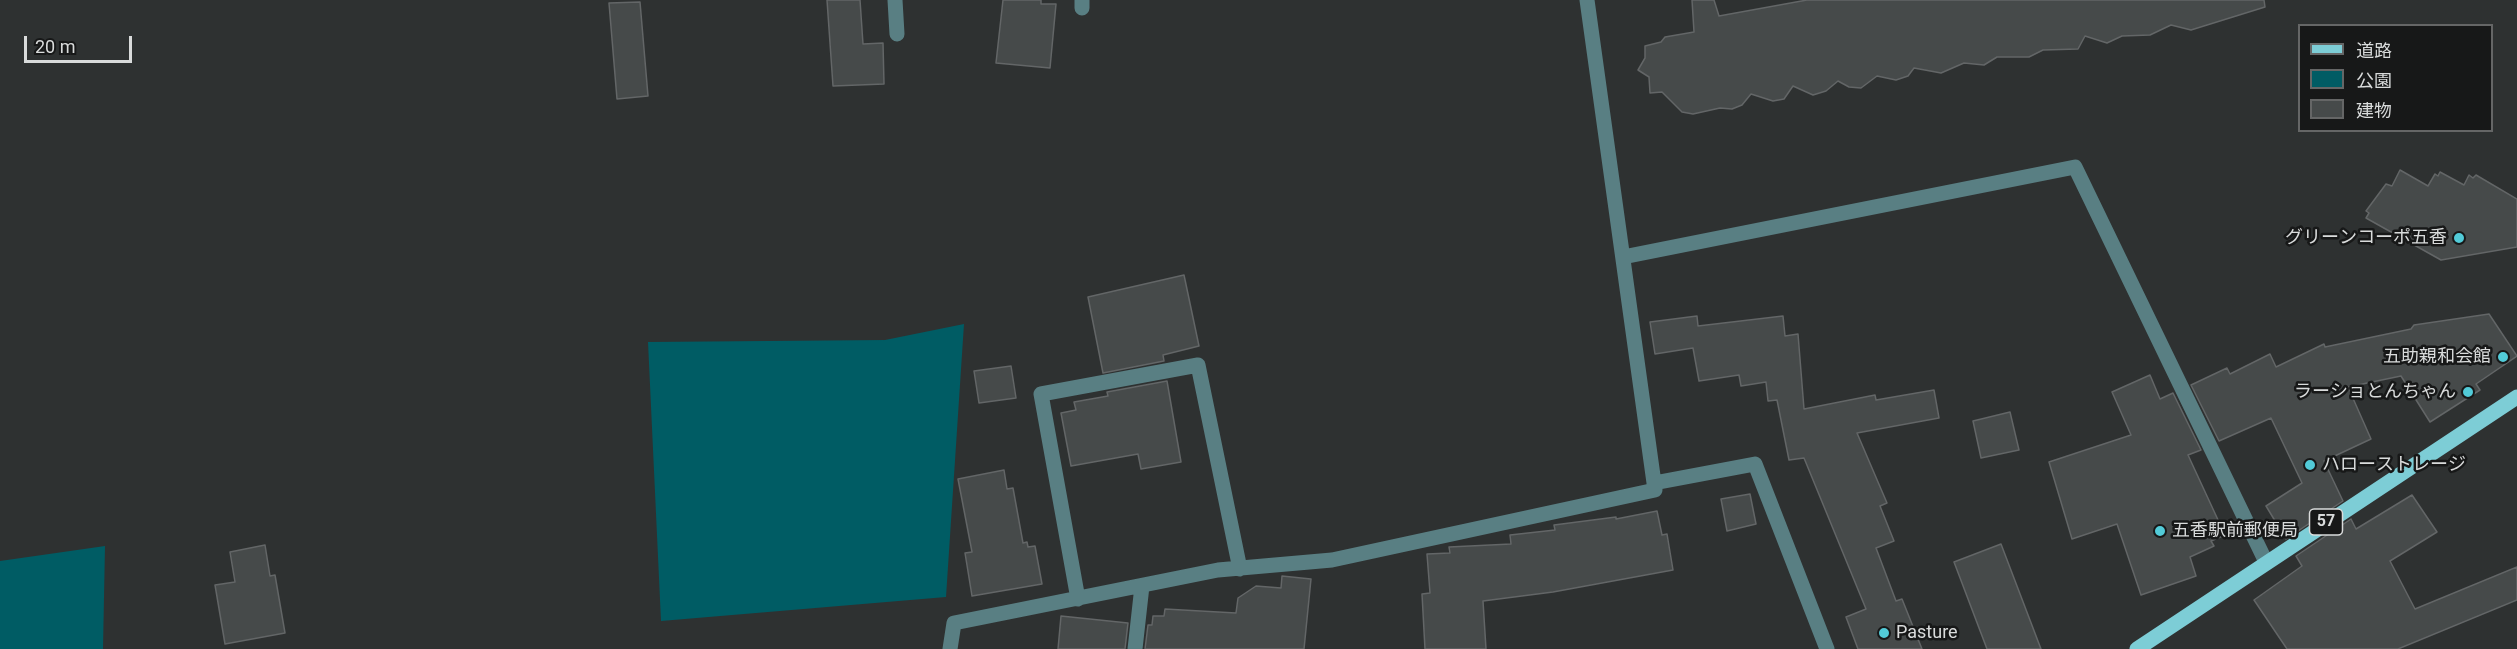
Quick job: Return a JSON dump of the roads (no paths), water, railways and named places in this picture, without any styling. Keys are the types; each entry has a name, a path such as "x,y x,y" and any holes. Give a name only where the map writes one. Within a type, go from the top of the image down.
{"main road":[{"name":"57","path":"2137,649 2517,397"}],"street":[{"path":"895,0 897,34"},
{"path":"1587,0 1654,487"},
{"path":"1623,257 2075,167 2266,562"},
{"path":"1078,598 1041,394 1198,365 1240,569"},
{"path":"950,649 954,623 1218,570 1332,560 1755,464 1827,649"},
{"path":"1135,649 1142,586"}],"place":[{"name":"グリーンコーポ五香","path":"2459,238"},
{"name":"五助親和会館","path":"2503,357"},
{"name":"ラーショとんちゃん","path":"2468,392"},
{"name":"ハローストレージ","path":"2310,465"},
{"name":"五香駅前郵便局","path":"2160,531"},
{"name":"Pasture","path":"1884,633"}]}
